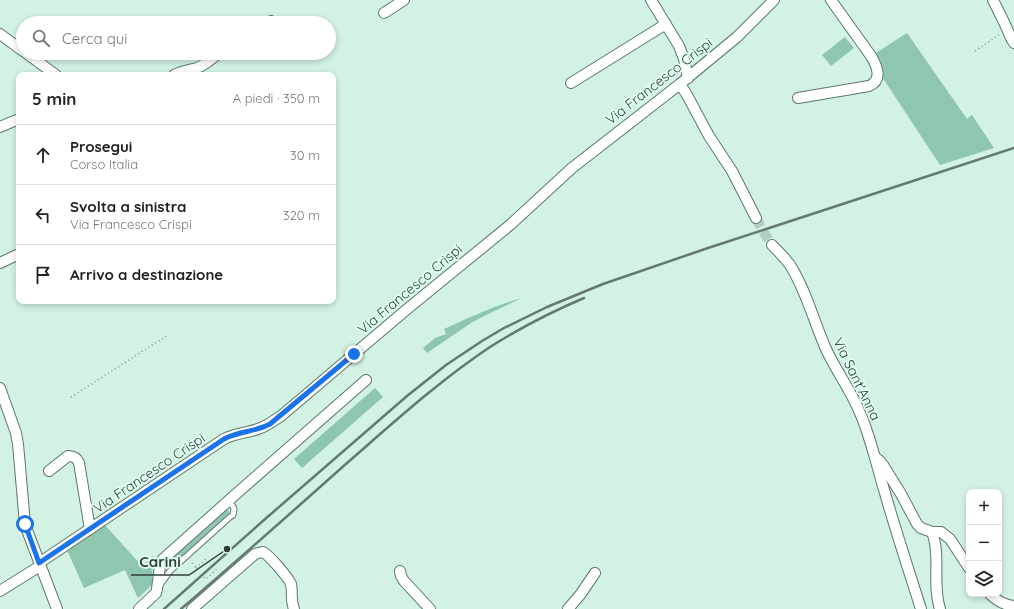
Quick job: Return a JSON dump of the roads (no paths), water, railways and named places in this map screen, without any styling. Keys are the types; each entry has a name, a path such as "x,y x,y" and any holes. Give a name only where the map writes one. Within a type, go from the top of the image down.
{"street":[{"path":"384,13 404,0"},
{"path":"651,0 679,46 684,59 684,81 687,95 709,136 732,170 756,218"},
{"name":"Via Francesco Crispi","path":"0,591 224,439 234,434 259,429 270,424 510,225 572,168 684,81 737,37 774,0"},
{"path":"798,98 870,86 876,82 878,76 877,69 872,56 831,0"},
{"path":"993,0 1014,43"},
{"path":"571,83 666,24"},
{"path":"0,34 16,46"},
{"path":"36,60 52,72"},
{"path":"180,72 196,68 210,60"},
{"path":"0,127 16,120"},
{"name":"Via Sant'Anna","path":"772,245 794,272 807,300 826,350 860,412 874,457 883,465 904,499 917,524 921,528 932,532 941,532 950,538 966,563"},
{"path":"0,263 16,255"},
{"path":"139,609 154,595 157,589 160,564 162,560 366,380"},
{"path":"0,388 16,433 20,458 25,524 57,609"},
{"path":"49,471 68,456 78,459 90,529"},
{"path":"874,457 921,609"},
{"path":"888,502 895,497 904,499"},
{"path":"932,532 935,538 938,567 937,590 940,609"},
{"path":"192,609 255,554 263,552 290,582 294,609"},
{"path":"400,571 404,581 430,609"},
{"path":"568,609 580,595 595,573"},
{"path":"993,597 1006,605 1014,606"}],"lane":[{"path":"157,589 170,571 230,517 234,511 233,506 230,504 224,505 219,509"}],"tunnel":[{"path":"756,218 772,245"}],"railway":[{"path":"164,609 407,396 446,365 504,328 547,307 603,284 1014,148"},
{"path":"181,609 434,388 471,360 513,333 584,298"}],"place":[{"name":"Carini","path":"227,549"}]}
